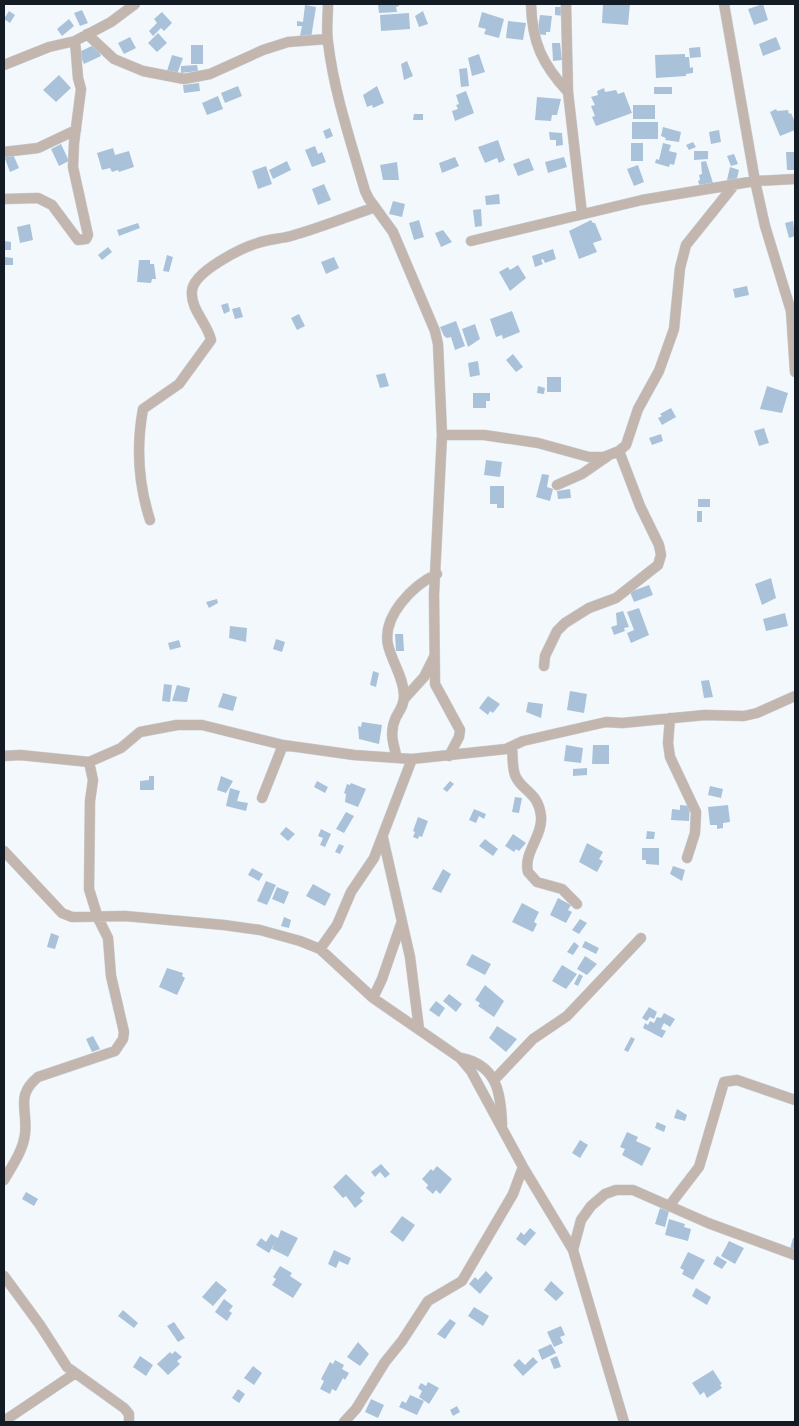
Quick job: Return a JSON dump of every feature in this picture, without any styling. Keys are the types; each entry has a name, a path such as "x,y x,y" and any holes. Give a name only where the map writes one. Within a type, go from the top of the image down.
{"street":[{"path":"4,66 49,47 75,41 111,22 135,4"},
{"path":"328,4 327,39 332,72 346,130 365,191 393,232 435,331 438,344 442,435 437,574 434,595 434,657 436,688 460,730 460,737 449,756"},
{"path":"531,4 534,38 557,80 568,92"},
{"path":"566,4 568,92 582,214"},
{"path":"724,4 755,181 765,226 791,311 795,372"},
{"path":"87,34 114,59 143,71 184,78 210,74 263,50 288,42 327,39"},
{"path":"4,199 38,198 52,205 78,240 86,239 88,235 73,167 81,89 78,78 75,41"},
{"path":"4,152 38,148 76,130"},
{"path":"471,241 642,200 755,181 795,179"},
{"path":"557,485 587,471 608,456 620,451 626,445 638,409 659,371 674,329 680,268 686,245 735,184"},
{"path":"150,520 140,485 138,444 143,409 179,384 211,340 210,332 193,302 192,290 196,280 240,249 260,242 290,236 375,208"},
{"path":"442,435 484,434 538,443 589,457 608,456"},
{"path":"544,666 545,656 557,631 565,623 589,608 616,598 658,565 661,555 660,544 640,506 620,451"},
{"path":"404,699 402,683 388,644 390,623 410,593 422,581 437,574"},
{"path":"397,758 391,737 395,720 404,699 424,677 434,657"},
{"path":"4,756 20,755 90,762 121,748 140,732 177,725 202,725 283,745 412,759 512,748 523,741 606,722 622,724 704,715 750,715 795,696"},
{"path":"670,718 668,743 670,756 696,812 695,833 687,858"},
{"path":"262,798 283,745"},
{"path":"512,748 515,776 534,795 541,814 538,836 528,859 528,872 537,882 562,889 577,904"},
{"path":"320,948 336,926 346,901 368,868 383,838 412,759"},
{"path":"4,1180 23,1143 25,1134 23,1100 29,1084 38,1077 115,1051 123,1039 124,1032 110,976 108,938 98,918 89,889 90,801 93,780 90,762"},
{"path":"383,838 410,957 419,1029"},
{"path":"4,851 62,913 72,918 124,916 260,930 294,938 320,948 373,998 460,1058 472,1072 502,1129 573,1250 624,1422"},
{"path":"373,998 382,979 401,924"},
{"path":"495,1079 533,1039 567,1016 641,938"},
{"path":"460,1058 474,1061 495,1079 501,1103 502,1129"},
{"path":"668,1206 699,1167 724,1082 737,1080 795,1100"},
{"path":"344,1422 428,1301 462,1281 513,1194 523,1166"},
{"path":"573,1250 580,1220 591,1206 605,1194 616,1190 633,1190 708,1223 795,1255"},
{"path":"4,1276 40,1325 63,1362 74,1374 124,1408 129,1414 129,1422"},
{"path":"4,1421 74,1374"}],"building":[{"path":"378,4 399,4 399,6 396,7 397,12 379,13"},
{"path":"603,4 630,4 628,25 602,23"},
{"path":"763,4 768,20 754,25 748,9"},
{"path":"305,5 316,7 311,38 300,36 302,26 297,26 297,21 303,22"},
{"path":"555,7 565,7 564,16 555,15"},
{"path":"82,10 88,23 80,26 74,13"},
{"path":"9,11 15,15 10,23 4,19"},
{"path":"423,11 428,24 419,27 415,16"},
{"path":"162,12 172,23 164,31 161,28 153,36 149,31 157,23 154,19"},
{"path":"482,12 504,19 499,38 484,34 486,29 478,27"},
{"path":"409,13 410,29 381,31 380,15"},
{"path":"540,15 552,16 550,32 546,32 546,35 537,34"},
{"path":"69,19 74,26 62,36 57,29"},
{"path":"508,21 526,23 523,40 506,38"},
{"path":"158,33 167,43 157,52 148,43"},
{"path":"130,37 136,48 124,54 118,43"},
{"path":"776,37 781,49 763,56 759,44"},
{"path":"552,43 560,43 562,60 553,61"},
{"path":"96,44 101,56 84,64 79,52"},
{"path":"191,45 203,45 203,64 191,64"},
{"path":"700,47 701,57 690,58 689,48"},
{"path":"479,54 485,72 472,76 468,58"},
{"path":"685,54 685,57 689,57 690,68 693,67 693,73 686,74 686,76 656,78 655,55"},
{"path":"172,55 183,58 177,74 167,71"},
{"path":"407,61 413,76 404,80 401,64"},
{"path":"197,65 198,71 181,73 181,66"},
{"path":"467,68 469,86 461,87 459,69"},
{"path":"59,75 71,88 56,102 43,90"},
{"path":"199,83 200,91 184,93 183,85"},
{"path":"238,86 242,96 225,103 221,93"},
{"path":"377,86 384,103 373,108 372,105 367,107 363,95"},
{"path":"654,87 672,87 672,94 654,94"},
{"path":"604,88 605,92 616,90 618,94 624,92 632,113 596,126 592,117 595,116 591,106 595,105 591,97 598,95 597,91"},
{"path":"466,91 474,113 455,121 452,111 458,109 456,105 459,104 456,95"},
{"path":"218,96 223,109 207,115 202,103"},
{"path":"537,97 561,99 557,115 552,115 551,121 535,120"},
{"path":"633,105 655,105 655,119 633,119"},
{"path":"776,109 777,111 788,110 789,114 791,113 795,122 795,130 780,136 770,112"},
{"path":"414,114 423,114 423,120 413,120"},
{"path":"632,122 658,122 658,139 632,139"},
{"path":"663,127 681,132 679,142 665,140 666,138 661,136"},
{"path":"330,128 333,136 326,139 323,131"},
{"path":"719,130 721,142 711,144 709,132"},
{"path":"549,132 562,133 563,145 556,146 556,140 550,140"},
{"path":"498,140 505,160 499,163 497,158 485,163 478,147"},
{"path":"693,142 696,147 689,150 686,145"},
{"path":"631,143 643,143 643,161 631,161"},
{"path":"663,143 671,145 669,151 677,153 674,165 670,164 669,167 655,163 656,159 659,160"},
{"path":"61,144 69,161 59,166 51,149"},
{"path":"315,146 318,154 322,152 326,162 312,167 305,150"},
{"path":"113,148 115,155 129,151 134,167 119,172 118,170 112,172 110,168 102,170 97,153"},
{"path":"694,151 708,151 708,159 694,160"},
{"path":"12,152 19,168 10,172 4,156"},
{"path":"786,152 795,152 795,170 787,170"},
{"path":"734,154 738,164 731,166 727,156"},
{"path":"455,157 459,166 442,173 439,163"},
{"path":"564,157 567,167 548,173 545,162"},
{"path":"529,158 534,170 518,176 513,164"},
{"path":"287,161 291,170 273,179 269,170"},
{"path":"706,161 713,183 700,187 698,181 700,180 699,175 702,174 701,162"},
{"path":"397,162 399,180 383,180 380,165"},
{"path":"638,165 644,182 634,186 627,169"},
{"path":"266,166 272,184 258,189 252,171"},
{"path":"730,167 739,170 736,182 727,180"},
{"path":"324,184 331,200 318,205 312,189"},
{"path":"499,194 500,204 486,205 485,196"},
{"path":"393,201 405,204 402,217 389,214"},
{"path":"481,209 482,226 475,227 473,210"},
{"path":"419,220 424,237 414,240 409,223"},
{"path":"591,220 595,223 602,240 593,243 597,252 579,259 569,231"},
{"path":"793,221 795,236 789,238 785,223"},
{"path":"138,223 140,228 119,236 117,230"},
{"path":"30,224 33,240 20,243 17,227"},
{"path":"443,230 452,242 441,247 435,233"},
{"path":"4,241 11,242 11,250 4,250"},
{"path":"108,247 112,252 102,260 98,255"},
{"path":"553,249 556,259 545,263 543,259 541,260 543,264 535,267 532,256"},
{"path":"167,255 173,257 169,272 163,271"},
{"path":"4,257 13,258 13,265 4,265"},
{"path":"334,257 339,268 326,274 321,262"},
{"path":"139,260 150,260 150,264 154,264 156,279 152,279 151,283 137,282"},
{"path":"518,265 526,278 510,291 499,272 508,267 510,270"},
{"path":"747,286 749,295 735,298 733,289"},
{"path":"228,303 230,311 224,314 221,305"},
{"path":"240,307 243,317 235,319 232,309"},
{"path":"512,311 520,332 503,339 502,335 496,337 490,319"},
{"path":"299,314 305,326 297,330 291,318"},
{"path":"456,321 465,346 455,350 451,337 447,338 444,336 440,327"},
{"path":"475,324 480,339 468,347 462,329"},
{"path":"513,354 523,367 516,372 506,360"},
{"path":"478,361 480,375 470,377 468,363"},
{"path":"385,373 389,386 380,388 376,375"},
{"path":"547,377 561,377 561,392 547,392"},
{"path":"538,386 545,388 544,394 537,393"},
{"path":"767,386 788,393 782,413 760,409"},
{"path":"473,393 490,393 490,401 486,401 486,408 473,408"},
{"path":"671,408 676,417 662,425 658,418 662,416 660,414"},
{"path":"764,428 769,443 759,446 754,431"},
{"path":"661,434 663,441 652,445 649,438"},
{"path":"486,460 502,462 500,477 484,475"},
{"path":"542,474 549,475 547,487 553,489 550,501 536,497"},
{"path":"490,486 504,486 504,508 497,508 497,504 490,504"},
{"path":"570,489 571,498 558,499 557,491"},
{"path":"698,499 710,499 710,507 698,507"},
{"path":"697,511 702,511 702,522 697,522"},
{"path":"771,578 776,598 762,605 755,584"},
{"path":"649,585 653,595 634,602 630,592"},
{"path":"217,599 218,603 209,608 206,602"},
{"path":"639,608 649,635 631,643 627,633 634,630 627,612"},
{"path":"623,611 629,627 624,628 625,631 614,635 611,627 617,625 616,613"},
{"path":"785,613 788,626 766,631 763,619"},
{"path":"230,626 247,628 246,642 229,638"},
{"path":"395,634 403,634 404,651 396,651"},
{"path":"276,639 285,642 282,652 273,649"},
{"path":"179,640 181,647 170,650 168,643"},
{"path":"373,671 379,673 376,687 370,685"},
{"path":"709,680 713,697 704,698 701,681"},
{"path":"164,684 172,685 170,702 162,701"},
{"path":"177,685 190,688 187,702 172,701"},
{"path":"570,691 587,694 584,713 567,710"},
{"path":"223,693 237,697 233,711 218,707"},
{"path":"488,696 500,704 493,713 490,711 488,715 479,708"},
{"path":"528,702 543,704 541,718 526,712"},
{"path":"362,722 382,725 379,744 359,739 358,726 361,727"},
{"path":"566,745 583,748 581,763 564,761"},
{"path":"593,745 609,745 609,764 592,764"},
{"path":"587,768 587,775 573,776 573,769"},
{"path":"149,776 154,776 154,790 140,790 140,781 149,780"},
{"path":"221,776 233,781 226,793 217,790"},
{"path":"317,781 328,787 325,793 314,787"},
{"path":"450,781 454,784 447,792 443,789"},
{"path":"351,783 366,789 358,807 345,802 346,794 344,793 347,784 350,785"},
{"path":"710,786 723,789 721,798 708,795"},
{"path":"230,788 240,791 237,801 248,803 246,811 226,806"},
{"path":"515,797 522,798 519,813 512,812"},
{"path":"680,805 690,806 689,821 671,820 672,809 680,810"},
{"path":"728,805 730,822 723,823 723,828 717,829 717,825 710,825 708,807"},
{"path":"474,809 486,814 484,819 479,816 476,823 469,820"},
{"path":"346,812 354,816 344,833 336,829"},
{"path":"418,817 428,821 422,837 419,836 418,839 413,837 415,832 413,831"},
{"path":"286,827 295,834 288,841 280,834"},
{"path":"321,829 331,834 325,847 320,845 323,838 318,836"},
{"path":"647,831 655,832 654,839 646,839"},
{"path":"513,834 526,843 519,851 516,849 514,852 505,846"},
{"path":"485,839 498,849 493,856 479,846"},
{"path":"587,843 603,852 599,859 603,861 597,872 579,862"},
{"path":"339,844 344,846 340,854 335,852"},
{"path":"642,848 659,848 659,865 646,864 646,860 642,860"},
{"path":"673,866 685,870 682,881 670,874"},
{"path":"252,868 263,874 259,881 248,875"},
{"path":"443,869 451,874 441,893 432,889"},
{"path":"266,881 276,885 267,905 257,901"},
{"path":"313,884 331,894 325,906 306,896"},
{"path":"277,887 289,892 284,904 272,899"},
{"path":"558,898 571,905 568,910 572,912 566,923 550,915"},
{"path":"522,903 539,912 534,922 537,924 533,932 512,922"},
{"path":"284,917 291,920 289,928 281,926"},
{"path":"580,919 587,923 579,934 572,930"},
{"path":"51,933 59,936 55,949 47,947"},
{"path":"585,941 599,948 596,954 582,947"},
{"path":"574,942 579,946 573,955 567,952"},
{"path":"472,954 491,964 485,975 466,965"},
{"path":"585,956 597,964 587,975 577,969"},
{"path":"562,965 577,974 566,989 552,981"},
{"path":"167,968 183,973 182,976 185,978 177,995 159,987"},
{"path":"579,974 583,976 578,986 574,984"},
{"path":"485,985 504,1001 494,1017 478,1006 480,1003 475,1000"},
{"path":"449,994 462,1004 456,1012 443,1001"},
{"path":"436,1001 445,1008 439,1017 429,1010"},
{"path":"649,1007 657,1012 654,1019 650,1017 647,1021 642,1018"},
{"path":"664,1013 675,1019 670,1027 664,1023 661,1029 666,1031 662,1038 643,1028 645,1023 648,1025 650,1021 654,1023 657,1017 661,1018"},
{"path":"497,1026 517,1039 506,1052 489,1038"},
{"path":"93,1036 100,1049 92,1052 86,1039"},
{"path":"631,1037 635,1039 628,1052 624,1050"},
{"path":"677,1109 687,1115 685,1121 674,1118"},
{"path":"657,1122 666,1126 664,1132 655,1128"},
{"path":"627,1132 638,1137 636,1141 651,1148 642,1166 622,1155 625,1149 620,1147"},
{"path":"580,1140 588,1145 580,1158 572,1153"},
{"path":"381,1164 390,1174 385,1178 380,1172 375,1177 371,1172"},
{"path":"437,1166 452,1179 440,1194 436,1190 433,1194 426,1188 428,1185 422,1179 431,1169 433,1171"},
{"path":"346,1174 365,1193 360,1198 363,1201 355,1208 346,1196 343,1198 333,1187"},
{"path":"26,1192 38,1199 34,1206 22,1199"},
{"path":"660,1208 669,1211 665,1227 655,1224"},
{"path":"402,1216 415,1225 403,1242 390,1232"},
{"path":"669,1219 685,1224 684,1227 691,1229 688,1241 665,1235"},
{"path":"530,1228 536,1233 525,1246 516,1239 521,1232 524,1235"},
{"path":"281,1230 298,1238 288,1257 272,1249 275,1243 269,1253 256,1245 261,1238 266,1242 271,1234 278,1238"},
{"path":"793,1238 795,1238 795,1251 790,1249"},
{"path":"729,1241 744,1248 735,1264 721,1256"},
{"path":"334,1250 351,1258 348,1265 339,1261 336,1268 328,1264"},
{"path":"688,1252 705,1260 693,1280 682,1274 684,1270 680,1268"},
{"path":"717,1256 727,1262 722,1269 713,1264"},
{"path":"280,1266 292,1273 290,1276 302,1284 293,1298 272,1285 276,1279 273,1277"},
{"path":"486,1271 493,1278 480,1294 469,1284 475,1277 478,1280"},
{"path":"216,1281 227,1290 213,1306 202,1297"},
{"path":"551,1281 564,1293 556,1301 544,1290"},
{"path":"696,1288 711,1297 707,1305 692,1296"},
{"path":"224,1299 233,1306 229,1311 232,1313 227,1321 215,1312"},
{"path":"474,1307 489,1316 483,1326 468,1316"},
{"path":"123,1310 138,1323 134,1328 118,1316"},
{"path":"450,1319 456,1323 445,1339 437,1334"},
{"path":"174,1322 185,1338 178,1342 167,1326"},
{"path":"561,1326 565,1335 560,1337 563,1343 554,1347 547,1332"},
{"path":"358,1342 369,1354 360,1366 347,1357"},
{"path":"551,1344 556,1353 542,1360 538,1350"},
{"path":"175,1351 182,1357 177,1361 180,1364 168,1375 157,1364 170,1352 172,1354"},
{"path":"140,1356 153,1365 146,1376 133,1367"},
{"path":"557,1356 561,1367 554,1369 550,1359"},
{"path":"533,1357 538,1362 523,1376 513,1365 519,1359 525,1365"},
{"path":"335,1360 344,1365 342,1369 349,1373 345,1380 343,1378 336,1391 332,1389 330,1394 320,1389 324,1381 321,1379 330,1362 333,1364"},
{"path":"253,1366 262,1373 254,1385 244,1378"},
{"path":"713,1370 722,1384 720,1385 722,1388 707,1398 704,1392 700,1395 692,1383"},
{"path":"428,1382 439,1388 429,1404 419,1397 422,1391 418,1388 421,1383 426,1386"},
{"path":"238,1389 245,1394 239,1403 232,1398"},
{"path":"410,1395 424,1401 417,1415 399,1407 402,1401 406,1403"},
{"path":"371,1399 384,1405 378,1418 365,1412"},
{"path":"457,1406 460,1412 453,1416 450,1410"}]}
